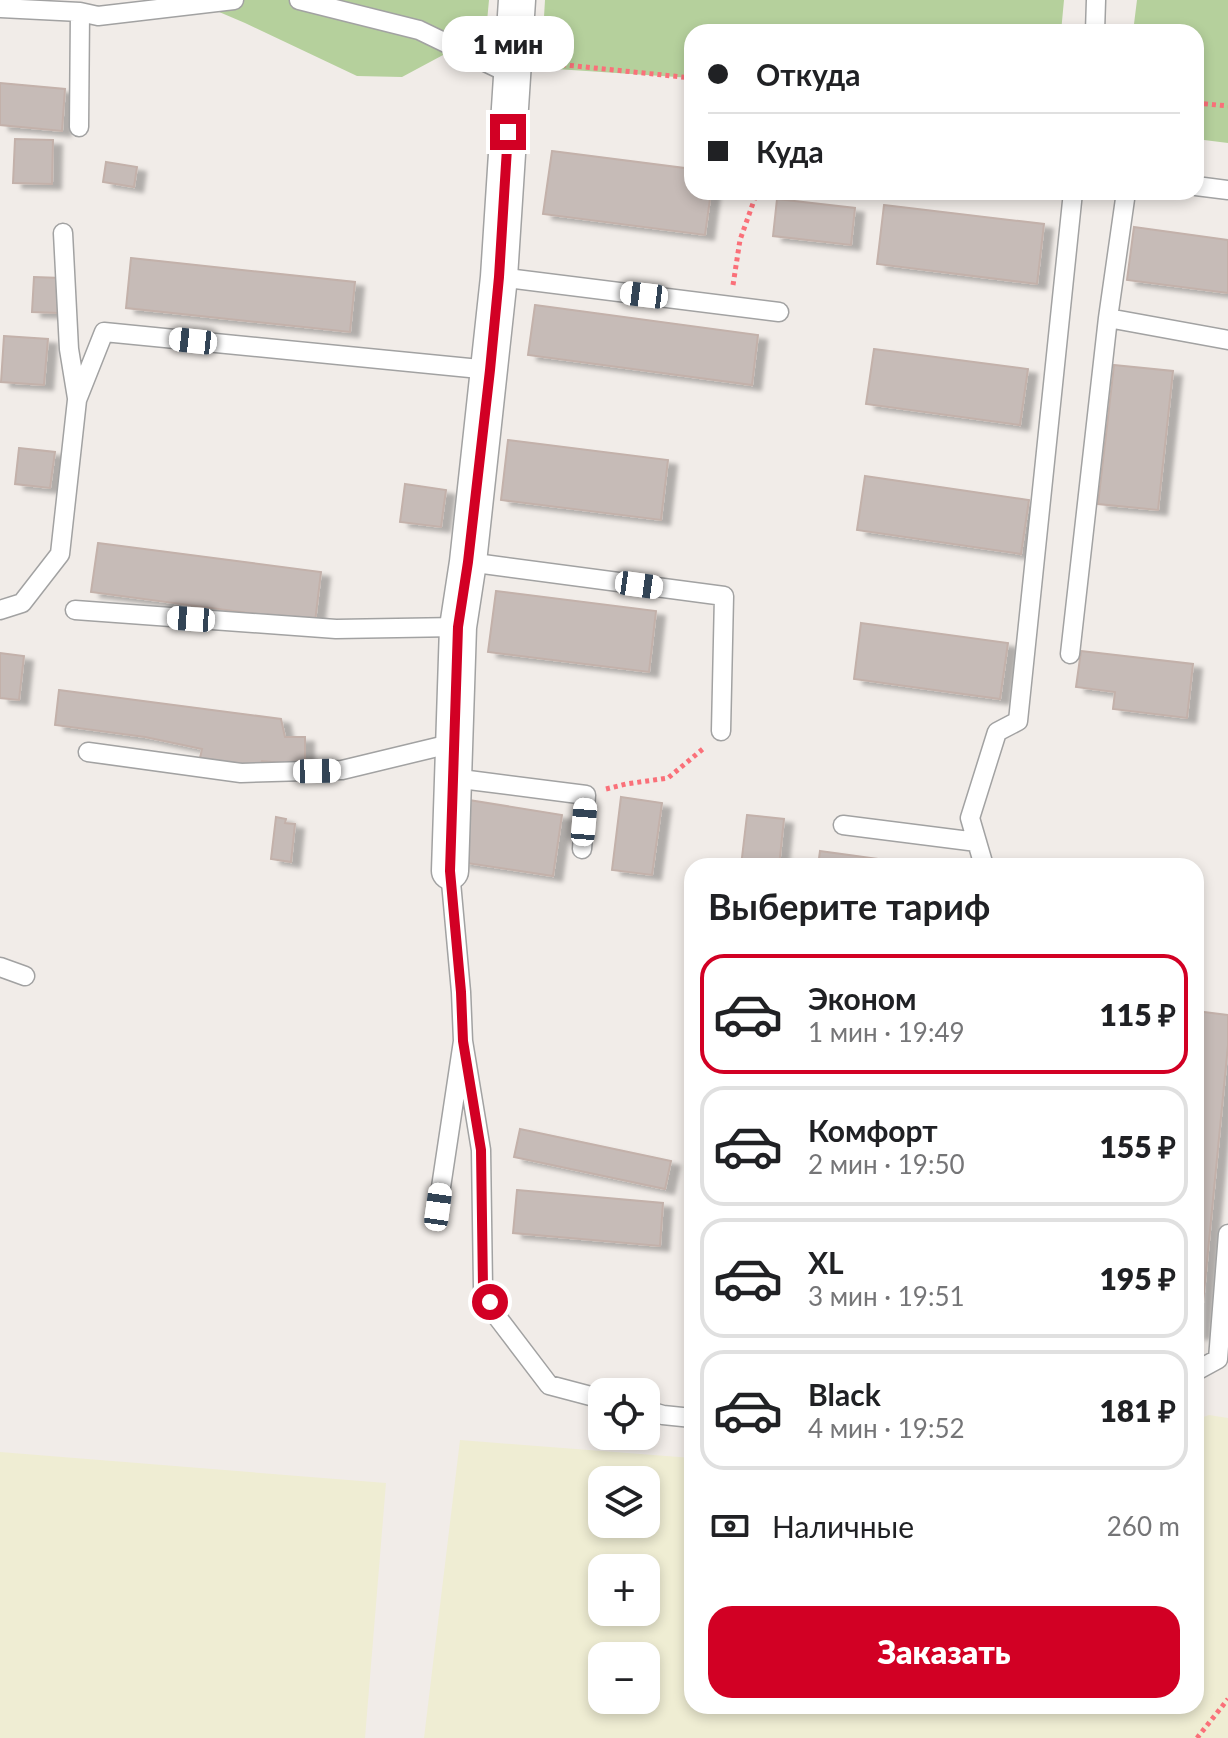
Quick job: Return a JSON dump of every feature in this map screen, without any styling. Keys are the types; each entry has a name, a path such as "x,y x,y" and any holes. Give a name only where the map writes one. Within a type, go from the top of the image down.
{"street":[{"path":"450,871 458,627 499,277 517,0"}],"lane":[{"path":"0,8 80,12 98,16 234,0"},
{"path":"299,0 419,30 512,67"},
{"path":"1095,24 1096,0"},
{"path":"79,127 80,12"},
{"path":"1204,187 1228,190"},
{"path":"982,858 970,818 997,732 1018,721 1072,200"},
{"path":"1070,654 1108,318 1125,200"},
{"path":"0,610 22,603 60,554 77,400 69,349 63,233"},
{"path":"499,277 779,312"},
{"path":"1108,318 1228,340"},
{"path":"77,400 104,332 490,370"},
{"path":"468,562 724,596 721,731"},
{"path":"75,610 336,629 458,627"},
{"path":"88,752 241,773 328,771 453,761 586,795 582,849"},
{"path":"843,825 977,842"},
{"path":"450,871 463,1041 481,1150 483,1287 498,1318 549,1385 588,1395"},
{"path":"0,967 25,976"},
{"path":"438,1207 463,1041"},
{"path":"1204,1368 1223,1360 1228,1234"},
{"path":"660,1414 684,1417"}],"path":[{"path":"512,67 684,78"},
{"path":"1204,104 1228,106"},
{"path":"730,305 740,240 754,200"},
{"path":"586,795 626,784 668,778 721,731"},
{"path":"1197,1738 1228,1699"}],"shaded area":[{"path":"1204,1417 1228,1418 1228,1738 424,1738 460,1440 684,1457 684,1714 1204,1714"},
{"path":"0,1452 386,1483 365,1738 0,1738"}],"green space":[{"path":"191,0 489,0 486,32 402,77 357,76"},
{"path":"545,0 1064,0 1062,24 684,24 684,77 541,68"},
{"path":"1137,0 1228,0 1228,143 1204,140 1204,24 1134,24"}],"building":[{"path":"0,83 65,89 62,131 0,125"},
{"path":"15,139 53,140 52,184 13,183"},
{"path":"552,151 684,168 684,200 710,200 705,235 543,214"},
{"path":"106,162 137,167 134,187 103,182"},
{"path":"777,200 855,208 851,245 773,236"},
{"path":"884,205 1044,224 1037,284 877,264"},
{"path":"1134,227 1228,240 1228,293 1127,280"},
{"path":"131,258 355,282 350,332 126,308"},
{"path":"34,277 61,278 59,313 32,312"},
{"path":"535,305 758,335 752,385 528,355"},
{"path":"4,336 48,339 44,385 1,382"},
{"path":"874,349 1028,369 1020,425 866,404"},
{"path":"1114,365 1173,371 1158,510 1098,504"},
{"path":"508,440 668,460 661,520 501,500"},
{"path":"19,448 55,452 50,488 15,484"},
{"path":"865,476 1029,500 1021,554 857,530"},
{"path":"405,484 446,490 441,527 400,522"},
{"path":"98,543 321,572 315,622 91,592"},
{"path":"496,591 656,611 649,672 488,652"},
{"path":"861,623 1008,643 1000,699 854,679"},
{"path":"1081,651 1193,664 1187,718 1113,709 1115,692 1076,687"},
{"path":"0,653 24,656 19,700 0,698"},
{"path":"59,690 281,719 285,737 305,737 305,765 262,761 260,770 200,758 202,749 145,737 55,725"},
{"path":"621,797 662,803 652,875 612,870"},
{"path":"469,800 562,815 553,876 460,862"},
{"path":"747,815 784,819 780,858 742,858"},
{"path":"276,817 286,819 285,823 295,824 291,862 271,859"},
{"path":"820,851 871,858 819,858"},
{"path":"1204,1012 1228,1015 1228,1045 1204,1293"},
{"path":"520,1129 671,1161 665,1189 514,1157"},
{"path":"517,1190 663,1203 660,1246 513,1233"}],"route":[{"path":"490,1302 483,1287 481,1150 463,1041 450,871 458,627 490,370 508,132"}]}
